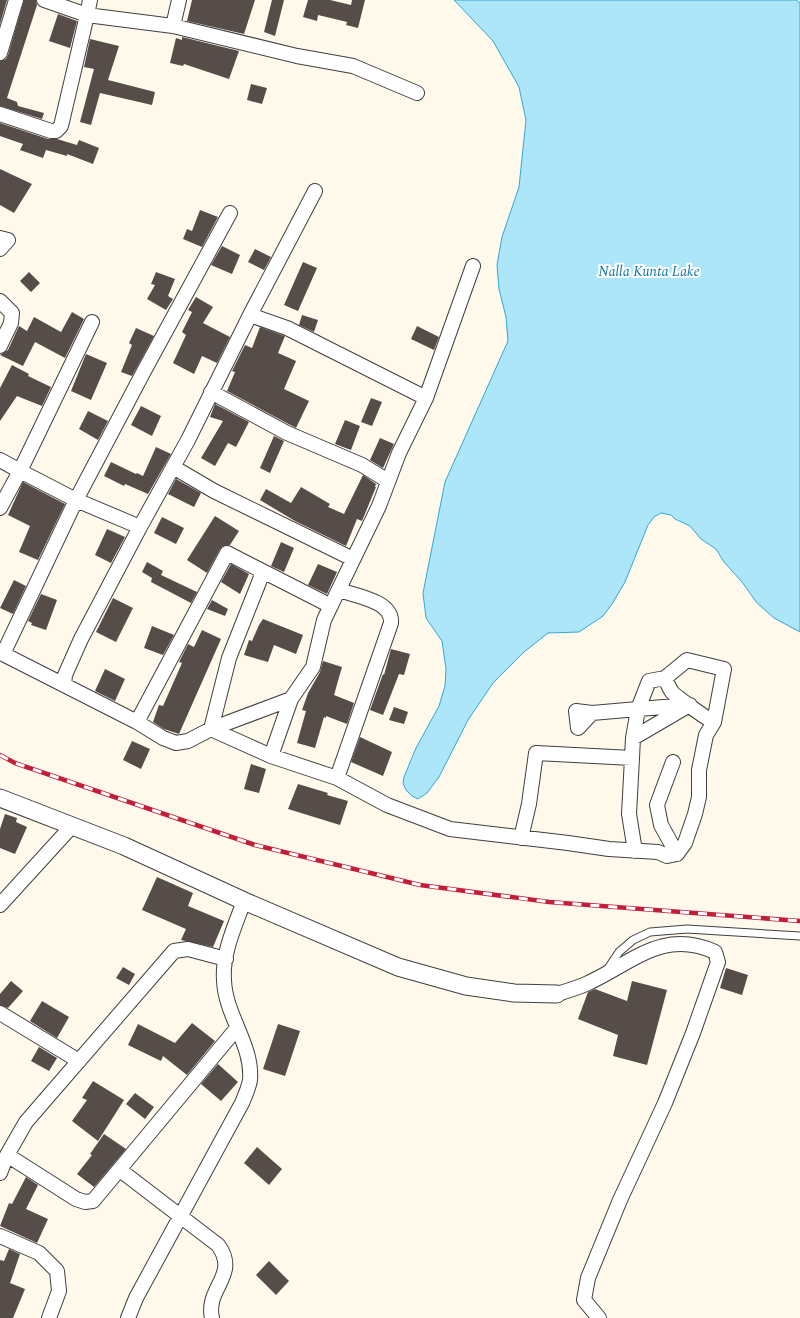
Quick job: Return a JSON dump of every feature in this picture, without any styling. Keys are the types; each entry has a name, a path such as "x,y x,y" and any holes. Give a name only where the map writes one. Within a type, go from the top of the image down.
{"street":[{"path":"0,53 16,0"},
{"path":"44,0 87,15 173,26 297,56 353,66 417,93"},
{"path":"0,114 50,131 56,131 61,126 90,0"},
{"path":"173,26 179,0"},
{"path":"64,685 65,675 78,645 173,467 315,191"},
{"path":"230,213 76,500 1,654 137,722 163,738 176,743 188,741 211,729 291,699"},
{"path":"0,238 8,240 0,249"},
{"path":"271,756 291,699 313,667 324,620 380,506 399,453 426,398 473,266"},
{"path":"0,301 12,313 11,323 0,346"},
{"path":"250,315 287,328 426,398"},
{"path":"0,508 20,471 92,322"},
{"path":"211,392 287,433 362,465 388,481"},
{"path":"0,460 76,500 140,527"},
{"path":"173,467 214,490 353,559"},
{"path":"137,722 227,553 331,606"},
{"path":"211,729 229,658 263,572"},
{"path":"337,778 392,623 392,615 387,609 379,604 339,590"},
{"path":"211,729 271,756 337,778 388,805 450,829 635,851 658,852 667,856 677,854 685,844 695,814 699,797 699,770 706,735 714,722 724,669 688,660 665,678 649,681 638,709 633,738 629,814 635,851"},
{"path":"665,678 672,693 690,705 707,720 714,722"},
{"path":"592,713 690,705"},
{"path":"633,738 690,705"},
{"path":"521,838 536,753 632,758"},
{"path":"673,762 656,805 661,825 677,854"},
{"path":"0,798 124,846 398,967 466,986 514,993 557,994 586,984 653,948 681,944 704,947 715,952 718,962 693,1033 665,1103 620,1200 588,1278 584,1300 599,1318"},
{"path":"0,905 72,826"},
{"path":"128,1318 136,1298 242,1103 250,1081 249,1057 229,1005 224,980 226,951 244,900"},
{"path":"0,1172 7,1155 26,1122 174,950 188,949 226,959"},
{"path":"0,1013 79,1061"},
{"path":"7,1155 76,1199 85,1202 93,1201 238,1028"},
{"path":"120,1170 179,1217 218,1245 225,1255 226,1267 214,1294 210,1311 212,1318"},
{"path":"0,1236 39,1253 57,1270 59,1291 49,1318"}],"lane":[{"path":"605,974 619,952 633,940 650,932 687,929 800,936"}],"water":[{"name":"Nalla Kunta Lake","path":"454,0 796,0 800,3 800,632 774,618 757,603 742,582 724,562 716,549 701,539 690,526 675,519 671,515 661,513 654,517 648,525 625,582 603,616 579,632 548,633 524,652 493,683 468,720 439,777 427,793 418,799 406,790 403,783 404,777 416,748 439,706 445,686 446,669 442,641 426,618 423,593 445,482 508,341 506,317 499,289 497,265 502,237 519,187 526,120 519,87 493,41"}],"building":[{"path":"0,0 7,0 0,24"},
{"path":"24,0 36,0 37,5 7,98 17,102 18,106 44,113 42,119 0,106 0,61 6,59 8,55"},
{"path":"192,0 255,0 244,34 187,21"},
{"path":"272,0 284,0 275,36 264,32"},
{"path":"308,0 330,0 351,5 352,0 365,0 358,28 346,25 347,22 318,15 317,21 303,17"},
{"path":"58,14 77,21 70,48 49,41"},
{"path":"182,37 239,51 229,79 184,64 183,66 170,63 176,38 182,40"},
{"path":"90,39 119,46 108,80 155,92 152,105 100,93 91,125 80,122 94,69 84,67"},
{"path":"251,84 267,88 262,104 247,100"},
{"path":"0,123 48,139 57,139 77,145 79,140 99,148 93,164 67,154 67,156 46,150 43,158 20,150 23,144 0,136"},
{"path":"0,169 32,184 14,213 0,205"},
{"path":"200,210 218,217 202,247 183,239 187,229 192,231"},
{"path":"222,246 240,255 232,274 211,265"},
{"path":"255,249 271,257 264,270 248,262"},
{"path":"303,262 317,268 298,311 284,305"},
{"path":"29,272 40,283 31,292 20,281"},
{"path":"156,272 175,279 168,296 173,299 166,310 147,299 155,285 151,284"},
{"path":"196,297 213,307 203,323 230,337 217,363 202,356 194,374 173,363 186,335 182,332 192,312 188,310"},
{"path":"72,312 84,319 65,358 35,342 23,366 0,355 8,350 19,326 27,331 34,317 61,332"},
{"path":"302,315 318,320 314,332 299,325"},
{"path":"417,326 439,337 434,350 411,339"},
{"path":"260,327 285,336 278,353 296,361 284,389 309,401 296,428 227,391 235,372 232,371 245,345 252,348"},
{"path":"136,328 154,336 132,376 121,372 132,345 129,343"},
{"path":"86,354 107,363 91,400 71,391"},
{"path":"12,365 29,374 28,376 51,387 42,406 17,396 0,421 0,388"},
{"path":"371,398 382,402 372,426 361,422"},
{"path":"215,404 249,422 236,447 228,443 215,466 201,458 223,421 210,417"},
{"path":"141,406 161,416 152,436 131,425"},
{"path":"88,411 108,421 98,440 79,429"},
{"path":"345,420 360,426 351,450 335,444"},
{"path":"274,436 284,441 270,473 260,468"},
{"path":"380,438 394,444 383,468 370,460"},
{"path":"156,447 171,454 148,494 125,484 124,486 104,476 111,462 143,476"},
{"path":"363,475 376,484 376,487 362,521 357,519 346,546 295,521 260,500 266,489 291,503 301,487 330,504 328,507 344,514"},
{"path":"176,479 201,493 194,507 168,494"},
{"path":"23,482 65,504 38,560 19,552 30,526 8,515"},
{"path":"215,516 239,531 230,545 223,546 220,549 207,573 187,560"},
{"path":"162,517 184,528 176,544 154,533"},
{"path":"107,529 125,537 111,563 95,555"},
{"path":"281,542 294,548 284,572 271,566"},
{"path":"147,562 163,571 161,575 197,592 191,603 151,582 152,578 142,572"},
{"path":"231,564 249,574 240,594 221,582"},
{"path":"318,564 337,572 327,594 308,585"},
{"path":"14,580 26,586 13,614 0,608"},
{"path":"41,594 57,600 46,630 31,625 32,623 28,621"},
{"path":"113,598 133,608 116,642 96,632"},
{"path":"212,600 228,609 225,616 207,609"},
{"path":"263,619 303,635 296,654 274,645 268,662 244,655 249,640 252,641"},
{"path":"152,626 174,635 163,655 144,648"},
{"path":"202,630 221,639 179,734 164,729 153,722 159,705 163,706 182,663 179,662 188,644 194,647"},
{"path":"391,649 410,654 404,675 399,674 383,715 370,710 383,674 384,675"},
{"path":"323,661 342,667 334,695 354,703 347,724 326,716 326,718 324,717 315,748 297,743 306,711 302,710 308,693 320,672"},
{"path":"105,669 125,679 115,701 95,691"},
{"path":"394,707 408,712 404,724 389,720"},
{"path":"360,737 392,752 383,776 351,762"},
{"path":"132,741 150,749 141,769 123,760"},
{"path":"251,764 266,769 259,793 244,789"},
{"path":"298,784 348,801 340,825 288,809"},
{"path":"5,814 17,818 16,822 27,827 15,854 0,848 0,829"},
{"path":"157,877 193,893 188,906 224,921 213,947 181,940 186,929 142,910"},
{"path":"123,967 135,974 129,985 116,978"},
{"path":"726,968 748,975 742,995 720,988"},
{"path":"11,981 23,991 8,1008 0,1005 0,994"},
{"path":"632,981 667,990 647,1065 613,1056 618,1035 578,1019 588,992 595,989 627,1001"},
{"path":"42,1001 69,1017 57,1038 30,1021"},
{"path":"192,1023 215,1041 187,1075 163,1056 161,1061 128,1045 138,1024 175,1043"},
{"path":"278,1024 300,1031 285,1076 263,1069"},
{"path":"39,1047 57,1058 49,1071 31,1061"},
{"path":"218,1064 238,1082 221,1101 201,1084"},
{"path":"93,1081 124,1100 98,1141 72,1121 87,1100 82,1098"},
{"path":"135,1093 154,1107 145,1119 126,1104"},
{"path":"104,1134 126,1149 94,1187 77,1174 92,1155 90,1154"},
{"path":"257,1147 282,1169 269,1185 244,1163"},
{"path":"26,1177 38,1185 26,1209 48,1219 37,1243 0,1226 9,1203 12,1204"},
{"path":"9,1249 20,1254 10,1283 25,1289 13,1318 0,1318 0,1260 4,1261"},
{"path":"269,1261 289,1281 276,1295 256,1275"}],"railway":[{"path":"0,755 15,763 255,845 420,885 549,902 800,921"}]}
